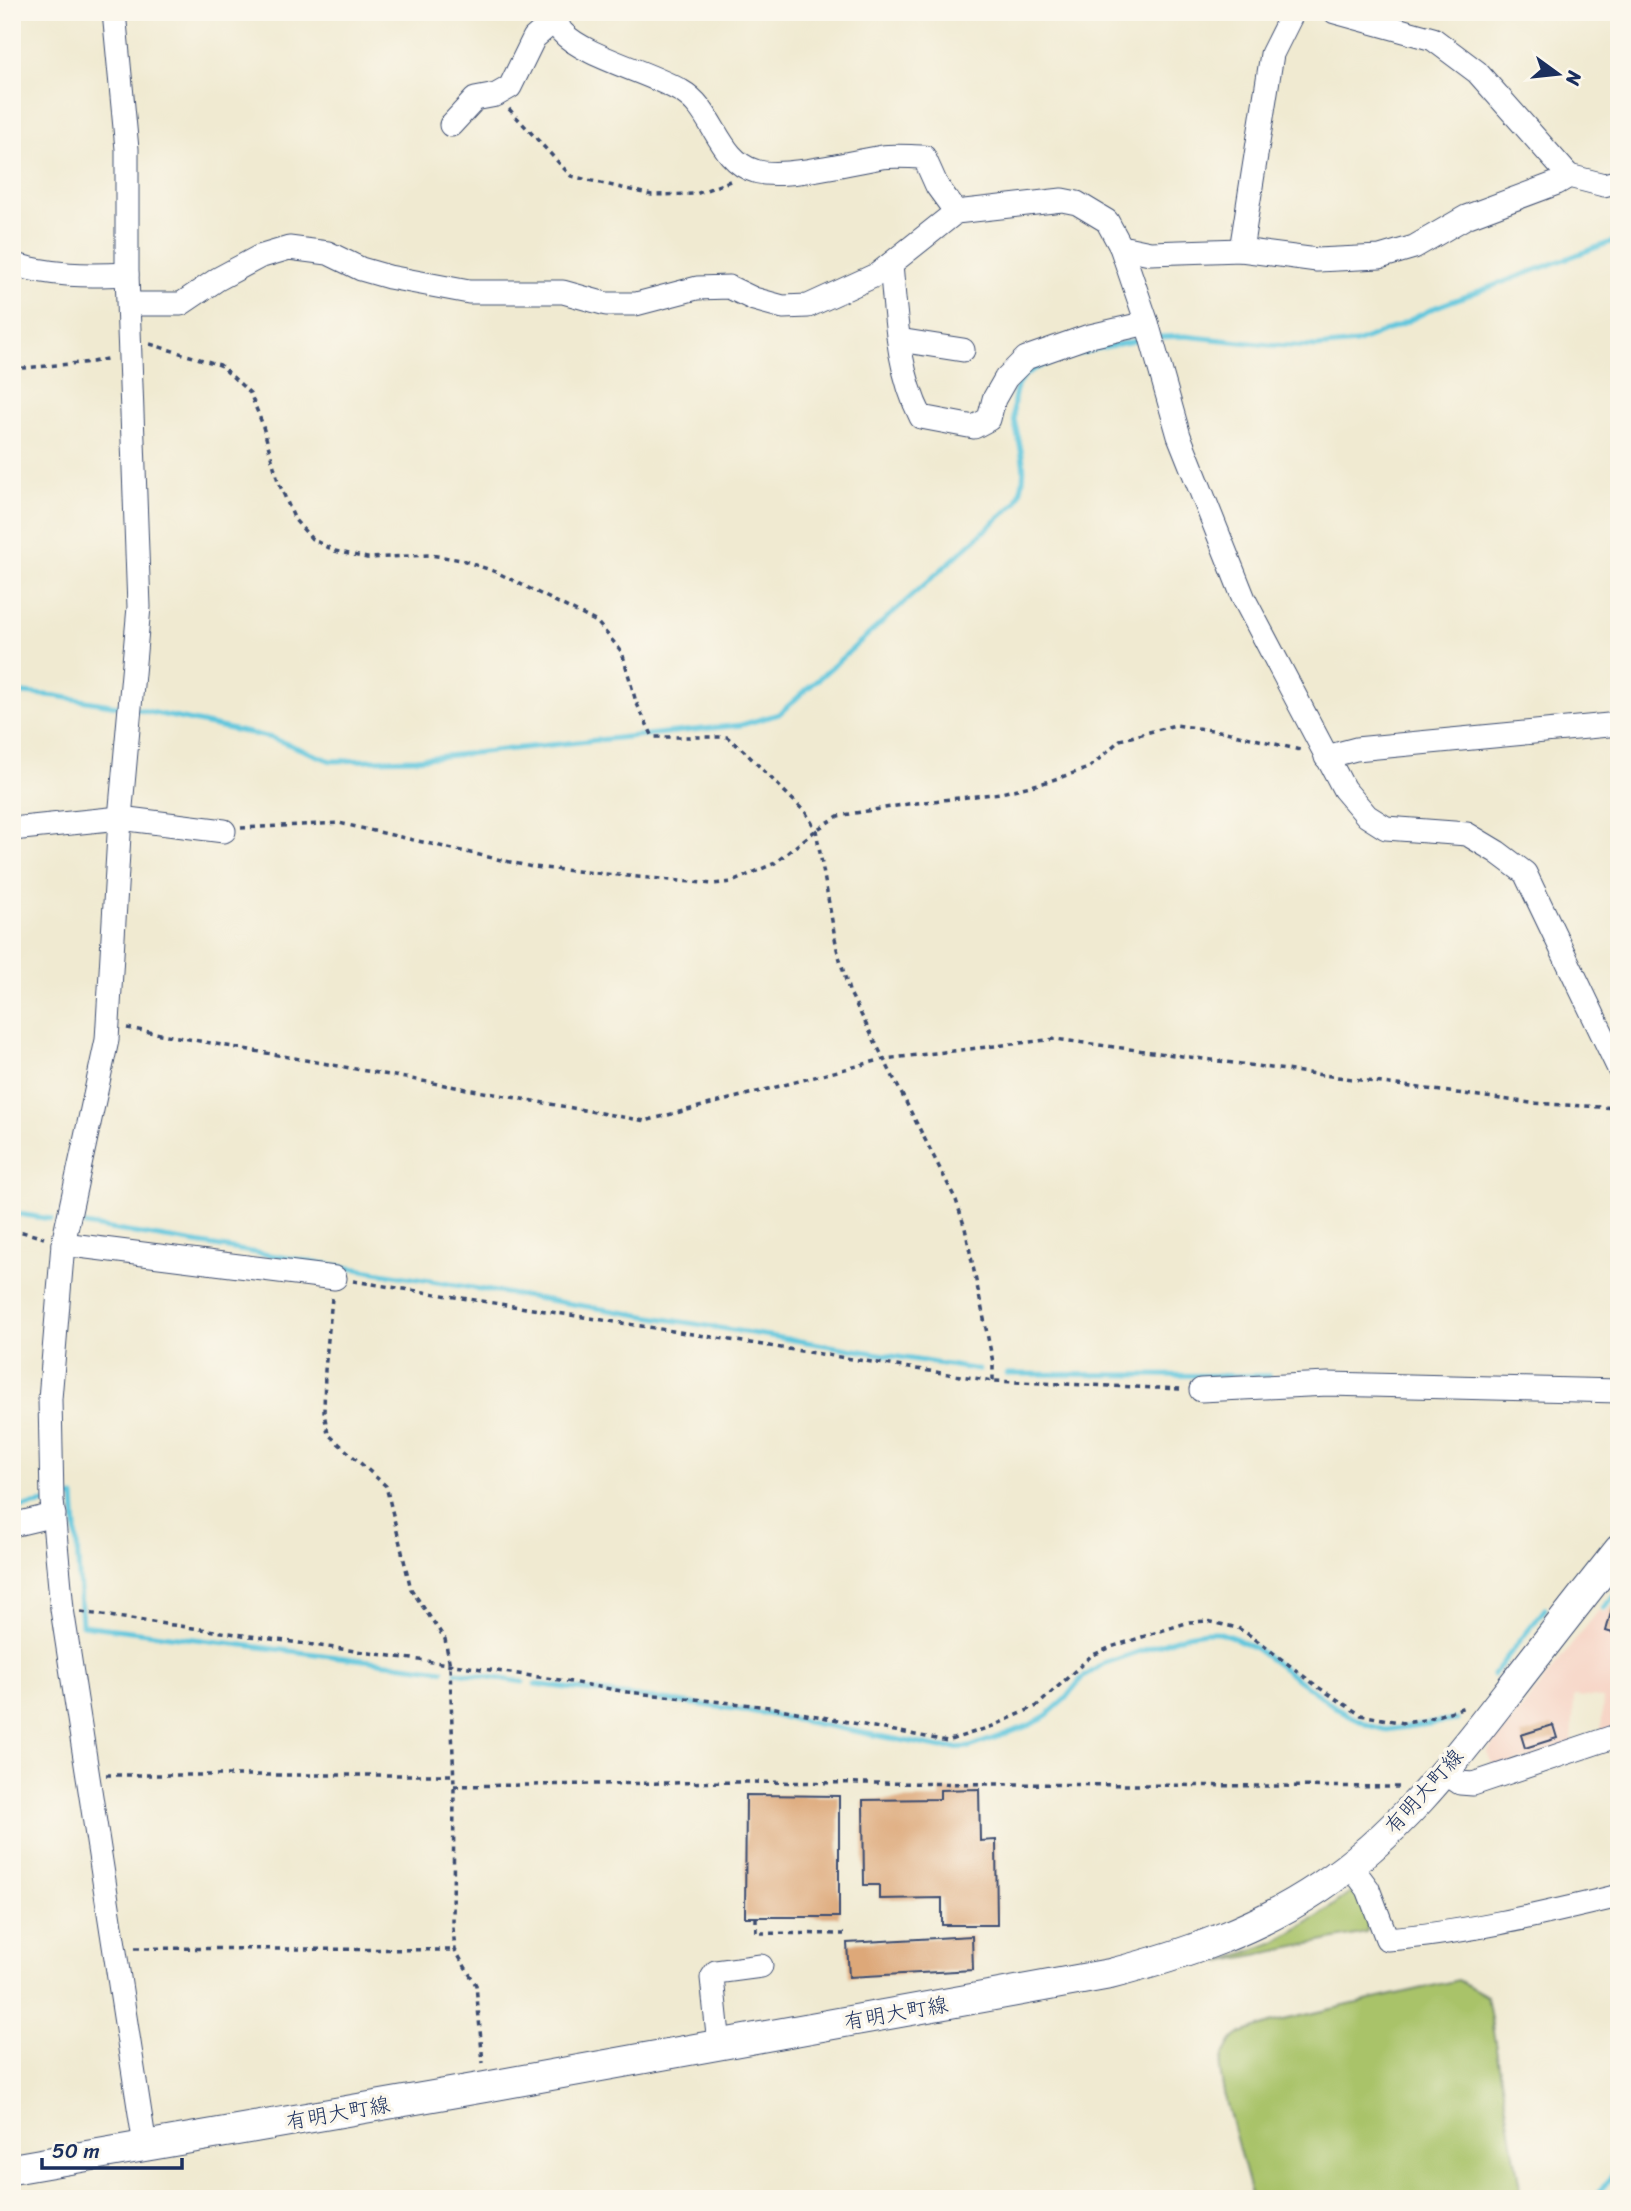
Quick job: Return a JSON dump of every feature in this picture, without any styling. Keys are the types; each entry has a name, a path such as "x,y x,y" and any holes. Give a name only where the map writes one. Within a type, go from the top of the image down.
{"main road":[{"name":"有明大町線","path":"12,2169 1110,1974 1160,1961 1226,1938 1321,1887 1407,1814 1444,1772 1619,1550"}],"street":[{"path":"114,12 127,149 127,274 139,607 120,818 107,1040 63,1244 50,1399 54,1515 62,1609 145,2147"},
{"path":"1241,250 1272,54 1293,12"},
{"path":"1335,12 1433,39 1477,72 1569,176 1604,185 1619,181"},
{"path":"451,124 475,99 496,95 510,87 534,38 556,15 561,31 582,47 682,91 698,103 731,157 755,172 781,173 860,163 883,157 924,157 937,186 956,212"},
{"path":"1121,247 1150,253 1241,250 1317,260 1380,257 1414,247 1465,217 1557,183 1569,176"},
{"path":"129,304 181,304 218,279 259,257 289,248 328,253 361,269 389,277 469,292 563,292 606,304 636,304 697,288 729,287 754,299 783,307 808,306 878,274 956,212 1052,201 1077,203 1107,221 1121,247 1147,323 1179,436 1244,599 1344,789 1367,816 1385,828 1467,834 1525,873 1619,1069"},
{"path":"12,264 40,272 70,276 127,274"},
{"path":"891,264 899,340 912,400 921,417 974,427 989,419 994,399 1006,378 1026,358 1086,337 1147,323"},
{"path":"899,340 963,350"},
{"path":"1326,757 1356,749 1619,724"},
{"path":"12,829 120,818 224,831"},
{"path":"63,1244 335,1278"},
{"path":"1201,1390 1328,1384 1619,1391"},
{"path":"12,1525 54,1515"},
{"path":"1444,1772 1460,1783 1474,1784 1619,1735"},
{"path":"1350,1865 1368,1889 1387,1939 1415,1937 1546,1913 1619,1896"},
{"path":"719,2045 712,1978 716,1972 761,1966"}],"path":[{"path":"496,95 571,176 652,195 696,194 755,172"},
{"path":"12,369 92,362 130,349 155,345 220,365 250,393 282,491 295,520 312,539 335,551 367,558 430,555 462,560 496,572 597,622 622,652 636,702 653,737 727,737 806,813 816,830 834,937 849,991 951,1190 962,1219 993,1362 993,1381"},
{"path":"224,831 236,828 339,823 532,867 713,884 732,882 775,863 838,816 908,804 1001,793 1043,783 1089,768 1120,740 1175,725 1226,732 1326,757"},
{"path":"108,1024 645,1121 884,1059 1055,1039 1531,1103 1619,1108"},
{"path":"12,1229 63,1244"},
{"path":"485,2087 475,1984 455,1950 453,1928 454,1775 450,1666 445,1639 411,1589 386,1486 328,1434 324,1413 325,1370 335,1278 993,1381 1201,1390"},
{"path":"62,1609 560,1680 627,1692 770,1707 947,1741 993,1726 1038,1706 1091,1656 1189,1622 1207,1621 1238,1628 1361,1715 1404,1723 1444,1714"},
{"path":"88,1775 454,1775"},
{"path":"454,1786 739,1782 1380,1786"},
{"path":"756,1917 756,1933 844,1934"},
{"path":"114,1948 455,1950"}],"shaded area":[{"path":"1613,1605 1619,1606 1619,1729 1601,1734 1603,1698 1574,1696 1572,1743 1495,1769 1487,1753 1599,1610 1603,1613"}],"green space":[{"path":"1350,1893 1357,1894 1369,1922 1366,1933 1220,1962 1275,1942 1319,1916"},
{"path":"1458,1980 1487,1996 1520,2188 1518,2199 1252,2199 1220,2070 1223,2056 1232,2040 1242,2033 1270,2023"}],"building":[{"path":"1613,1605 1619,1607 1619,1635 1606,1631"},
{"path":"1553,1725 1557,1738 1525,1748 1521,1735"},
{"path":"979,1789 980,1841 996,1840 997,1925 942,1925 942,1898 879,1899 879,1885 864,1885 863,1800 940,1799 940,1790"},
{"path":"746,1795 839,1796 839,1917 745,1917"},
{"path":"972,1936 973,1970 849,1977 847,1943"}],"waterway":[{"path":"1156,337 1185,336 1316,347 1356,343 1436,307 1619,239"},
{"path":"136,709 272,738 331,761 416,759 741,725 779,714 1016,503 1024,473 1014,406 1015,393 1023,377 1032,370 1063,358 1147,339"},
{"path":"12,692 123,707"},
{"path":"12,1213 51,1219"},
{"path":"85,1225 979,1370"},
{"path":"1007,1374 1269,1376"},
{"path":"58,1500 74,1497 82,1625 443,1670"},
{"path":"12,1509 45,1503"},
{"path":"1603,1608 1619,1591"},
{"path":"1493,1675 1545,1609"},
{"path":"535,1684 750,1711 942,1748 970,1747 1030,1725 1047,1715 1065,1699 1081,1679 1103,1664 1187,1635 1218,1632 1256,1649 1342,1712 1368,1725 1386,1730 1457,1720"},
{"path":"456,1672 523,1682"},
{"path":"1595,2199 1619,2165"}]}
